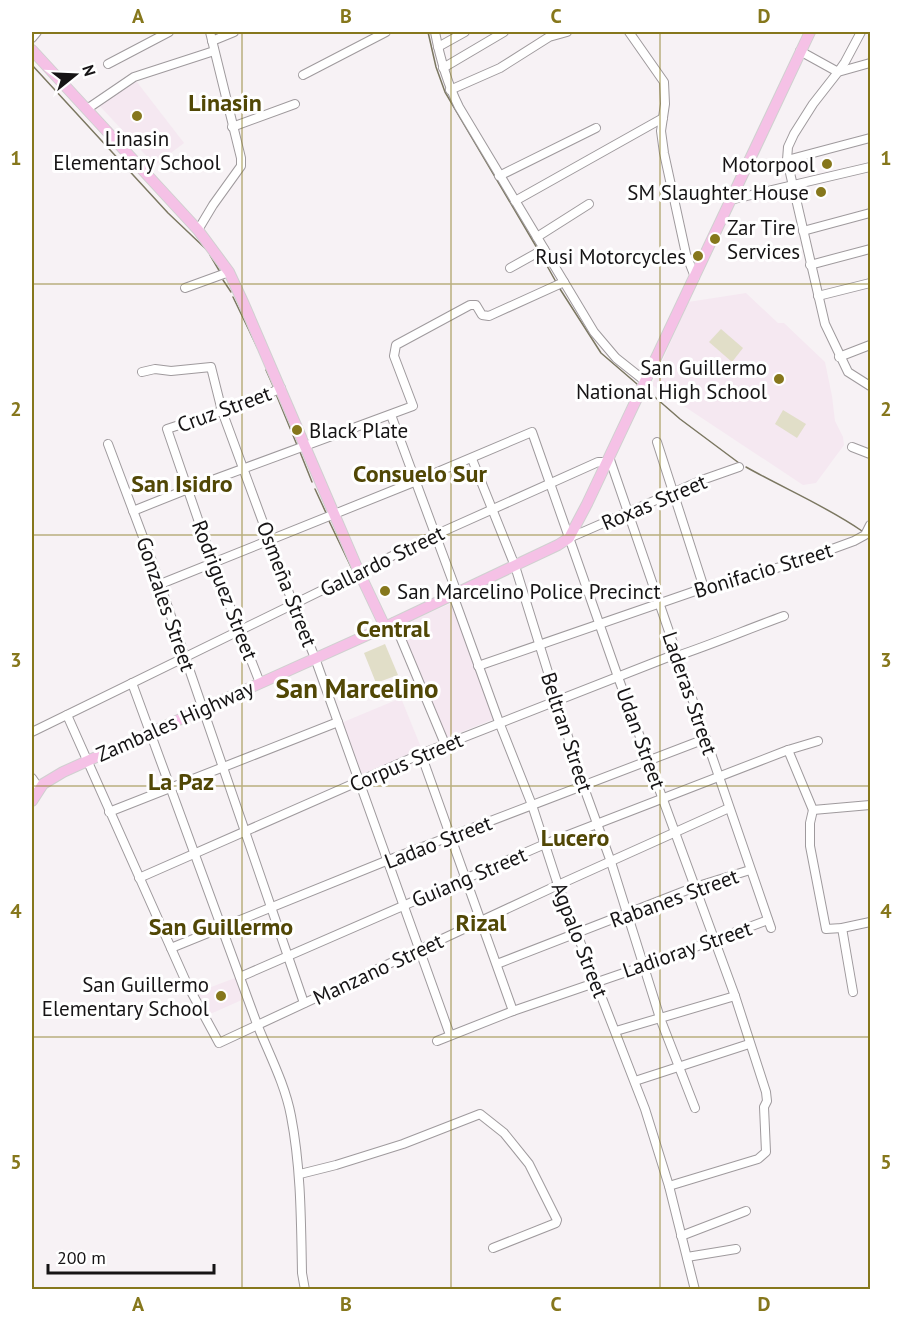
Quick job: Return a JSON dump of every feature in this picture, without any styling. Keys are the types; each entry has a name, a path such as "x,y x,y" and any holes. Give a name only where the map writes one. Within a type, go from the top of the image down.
{"main road":[{"path":"569,538 810,32"},
{"path":"32,50 198,230 229,272 359,572 377,610 390,624"},
{"name":"Zambales Highway","path":"32,801 39,788 52,778 455,594 569,538"},
{"path":"368,634 377,610"}],"street":[{"path":"32,38 37,32"},
{"path":"108,64 169,32"},
{"path":"198,230 241,166 211,36 234,32"},
{"path":"303,75 386,32"},
{"path":"435,32 450,90 537,237 540,251 594,332 616,358 645,381"},
{"path":"438,47 465,32"},
{"path":"443,68 504,32"},
{"path":"450,90 500,68 549,37 567,32"},
{"path":"629,32 664,82 665,104 661,131 664,153 686,255 695,277"},
{"path":"861,32 845,63 813,104 794,134 788,147 787,160 825,324 848,372 870,386"},
{"path":"87,110 134,77 214,51"},
{"path":"800,51 838,72 870,63"},
{"path":"232,127 295,104"},
{"path":"515,201 663,118"},
{"path":"499,176 596,128"},
{"path":"787,160 870,138"},
{"path":"730,200 870,167"},
{"path":"537,237 589,204"},
{"path":"803,231 870,213"},
{"path":"810,265 870,249"},
{"path":"510,268 540,251"},
{"path":"185,288 229,272"},
{"path":"133,512 188,489 413,406 394,356 396,345 470,305 476,305 482,315 489,316 561,283"},
{"path":"818,297 870,283"},
{"path":"839,357 870,345"},
{"name":"Osmeña Street","path":"142,372 154,369 171,371 211,367 222,411 243,470 315,658 450,1035"},
{"name":"Cruz Street","path":"167,429 281,388"},
{"name":"Agpalo Street","path":"391,415 414,483 435,535 478,666 532,805 558,885 635,1081 669,1186 695,1290"},
{"name":"Rodriguez Street","path":"167,429 213,563 260,683"},
{"name":"Udan Street","path":"472,459 532,432 618,677 735,996 767,1101 764,1107 765,1152 758,1159 669,1186"},
{"path":"657,442 704,588"},
{"name":"Gonzales Street","path":"108,444 203,709 304,1003"},
{"path":"852,447 870,454"},
{"path":"158,585 472,459"},
{"name":"Beltran Street","path":"472,459 515,566 660,1018 695,1108"},
{"name":"Gallardo Street","path":"32,732 435,535 608,459"},
{"name":"Laderas Street","path":"608,459 770,924"},
{"name":"Roxas Street","path":"569,538 739,467"},
{"name":"Bonifacio Street","path":"478,666 704,588 791,564 854,541 868,530"},
{"name":"Corpus Street","path":"139,878 499,722 676,655 701,649 784,616"},
{"path":"390,624 445,744"},
{"path":"132,683 221,928 280,1078 291,1114 300,1174 302,1273 305,1290"},
{"path":"66,715 171,948"},
{"path":"109,812 338,722"},
{"name":"Ladao Street","path":"171,948 386,861 705,739"},
{"name":"Guiang Street","path":"240,977 545,844 718,776 818,741"},
{"path":"788,750 813,810 809,837 826,929 870,922"},
{"path":"421,754 513,1011"},
{"path":"32,778 39,788"},
{"path":"813,810 870,805"},
{"name":"Manzano Street","path":"171,948 187,984 219,1043 418,949 729,808"},
{"name":"Rabanes Street","path":"497,964 694,887 750,870"},
{"name":"Ladioray Street","path":"437,1041 595,981 714,940 770,924"},
{"path":"842,928 853,992"},
{"path":"616,1031 735,996"},
{"path":"635,1081 749,1044"},
{"path":"300,1174 403,1144 480,1114 504,1133 529,1164 557,1220 556,1223 493,1248"},
{"path":"681,1236 746,1211"},
{"path":"687,1257 736,1249"}],"shaded area":[{"name":"Linasin Elementary School","path":"133,77 184,143 155,165 97,103"},
{"path":"746,293 778,323 784,323 825,362 835,421 843,437 844,445 816,483 803,485 652,385 688,302"},
{"path":"721,329 743,348 732,362 709,342"},
{"path":"783,410 806,424 797,438 775,424"},
{"path":"452,603 494,719 446,738 399,626"},
{"path":"385,644 398,675 376,683 364,653"},
{"path":"401,698 422,750 362,774 341,723"},
{"name":"San Guillermo Elementary School","path":"235,978 244,999 208,1015 198,992"}],"waterway":[{"path":"428,32 436,67 445,92 537,248"},
{"path":"32,65 168,213 208,251"},
{"path":"210,255 220,272"},
{"path":"541,255 556,282"},
{"path":"223,280 231,292"},
{"path":"560,289 601,353 637,384"},
{"path":"233,297 258,349"},
{"path":"266,370 274,388"},
{"path":"649,392 680,419 739,463"},
{"path":"276,394 297,445"},
{"path":"300,452 312,482"},
{"path":"746,467 862,531"},
{"path":"315,489 327,515"},
{"path":"329,521 352,569"}],"place":[{"name":"Linasin Elementary School","path":"137,116"},
{"name":"Motorpool","path":"827,164"},
{"name":"SM Slaughter House","path":"821,192"},
{"name":"Zar Tire Services","path":"715,239"},
{"name":"Rusi Motorcycles","path":"698,256"},
{"name":"San Guillermo National High School","path":"779,379"},
{"name":"Black Plate","path":"297,430"},
{"name":"San Marcelino Police Precinct","path":"385,591"},
{"name":"San Guillermo Elementary School","path":"221,996"}],"district":[{"name":"Linasin","path":"225,102"},
{"name":"Consuelo Sur","path":"420,473"},
{"name":"San Isidro","path":"182,483"},
{"name":"Central","path":"393,628"},
{"name":"San Marcelino","path":"357,688"},
{"name":"La Paz","path":"181,781"},
{"name":"Lucero","path":"575,837"},
{"name":"Rizal","path":"481,922"},
{"name":"San Guillermo","path":"221,926"}]}
